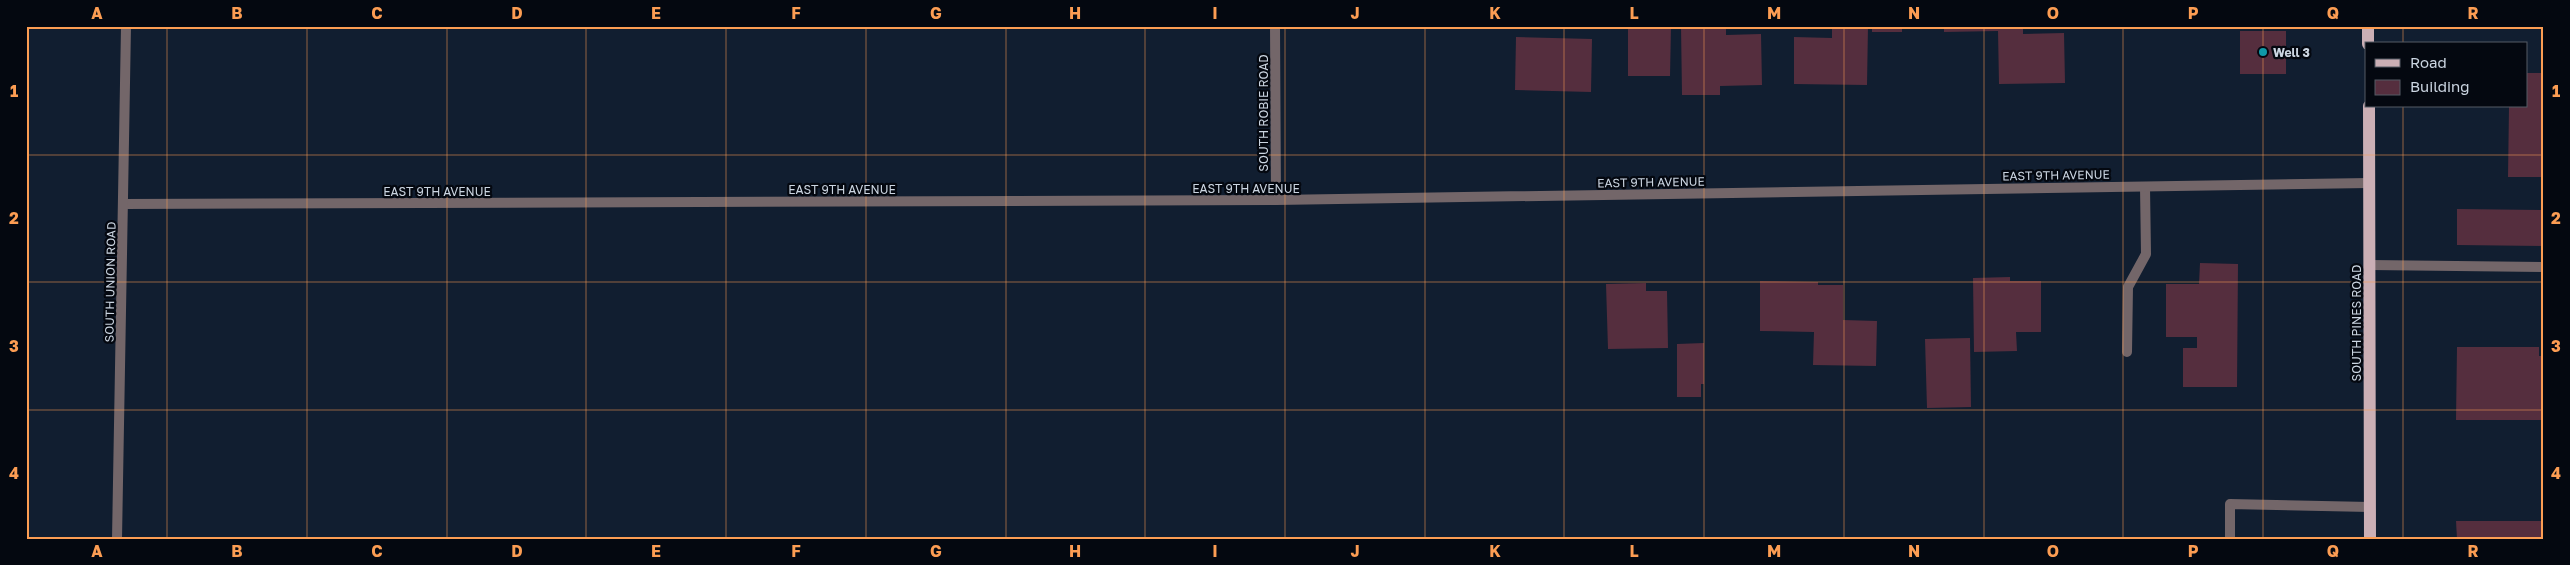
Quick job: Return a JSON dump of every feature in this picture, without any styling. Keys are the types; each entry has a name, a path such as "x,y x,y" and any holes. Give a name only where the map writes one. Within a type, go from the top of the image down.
{"main road":[{"path":"2368,26 2368,42"},
{"name":"SOUTH PINES ROAD","path":"2368,108 2370,539"}],"street":[{"name":"SOUTH UNION ROAD","path":"117,539 126,26"},
{"name":"SOUTH ROBIE ROAD","path":"1275,26 1276,200"},
{"name":"EAST 9TH AVENUE","path":"124,204 1276,200 2369,183"},
{"path":"2127,352 2128,287 2146,254 2145,186"},
{"path":"2370,265 2544,267"},
{"path":"2230,539 2230,504 2370,507"}],"building":[{"path":"1628,26 1671,26 1670,76 1628,76"},
{"path":"1681,26 1726,26 1726,35 1761,34 1762,85 1720,86 1720,95 1682,95"},
{"path":"1832,26 1868,26 1867,85 1794,84 1794,37 1832,38"},
{"path":"1872,26 1902,26 1902,32 1872,32"},
{"path":"1944,26 2023,26 2023,34 2064,33 2065,83 1999,84 1998,31 1944,32"},
{"name":"Well 3","path":"2240,31 2286,31 2286,74 2240,74"},
{"path":"1516,37 1592,39 1591,92 1515,90"},
{"path":"2528,73 2544,73 2544,177 2508,177 2509,108 2528,108"},
{"path":"2457,209 2544,210 2544,246 2457,245"},
{"path":"2200,263 2238,264 2237,387 2183,387 2183,348 2197,348 2197,337 2166,337 2166,284 2199,284"},
{"path":"2010,277 2010,281 2041,281 2041,332 2016,332 2017,351 1974,352 1973,278"},
{"path":"1760,281 1818,282 1818,285 1843,285 1843,320 1877,321 1876,366 1813,365 1814,332 1760,331"},
{"path":"1646,283 1646,291 1667,291 1668,348 1608,349 1606,284"},
{"path":"1970,338 1971,407 1927,408 1925,339"},
{"path":"1704,343 1704,384 1701,384 1701,397 1677,397 1677,344"},
{"path":"2457,347 2539,347 2539,356 2544,356 2544,420 2456,420"},
{"path":"2456,521 2544,521 2544,539 2457,539"}],"place":[{"name":"Well 3","path":"2263,52"}]}
